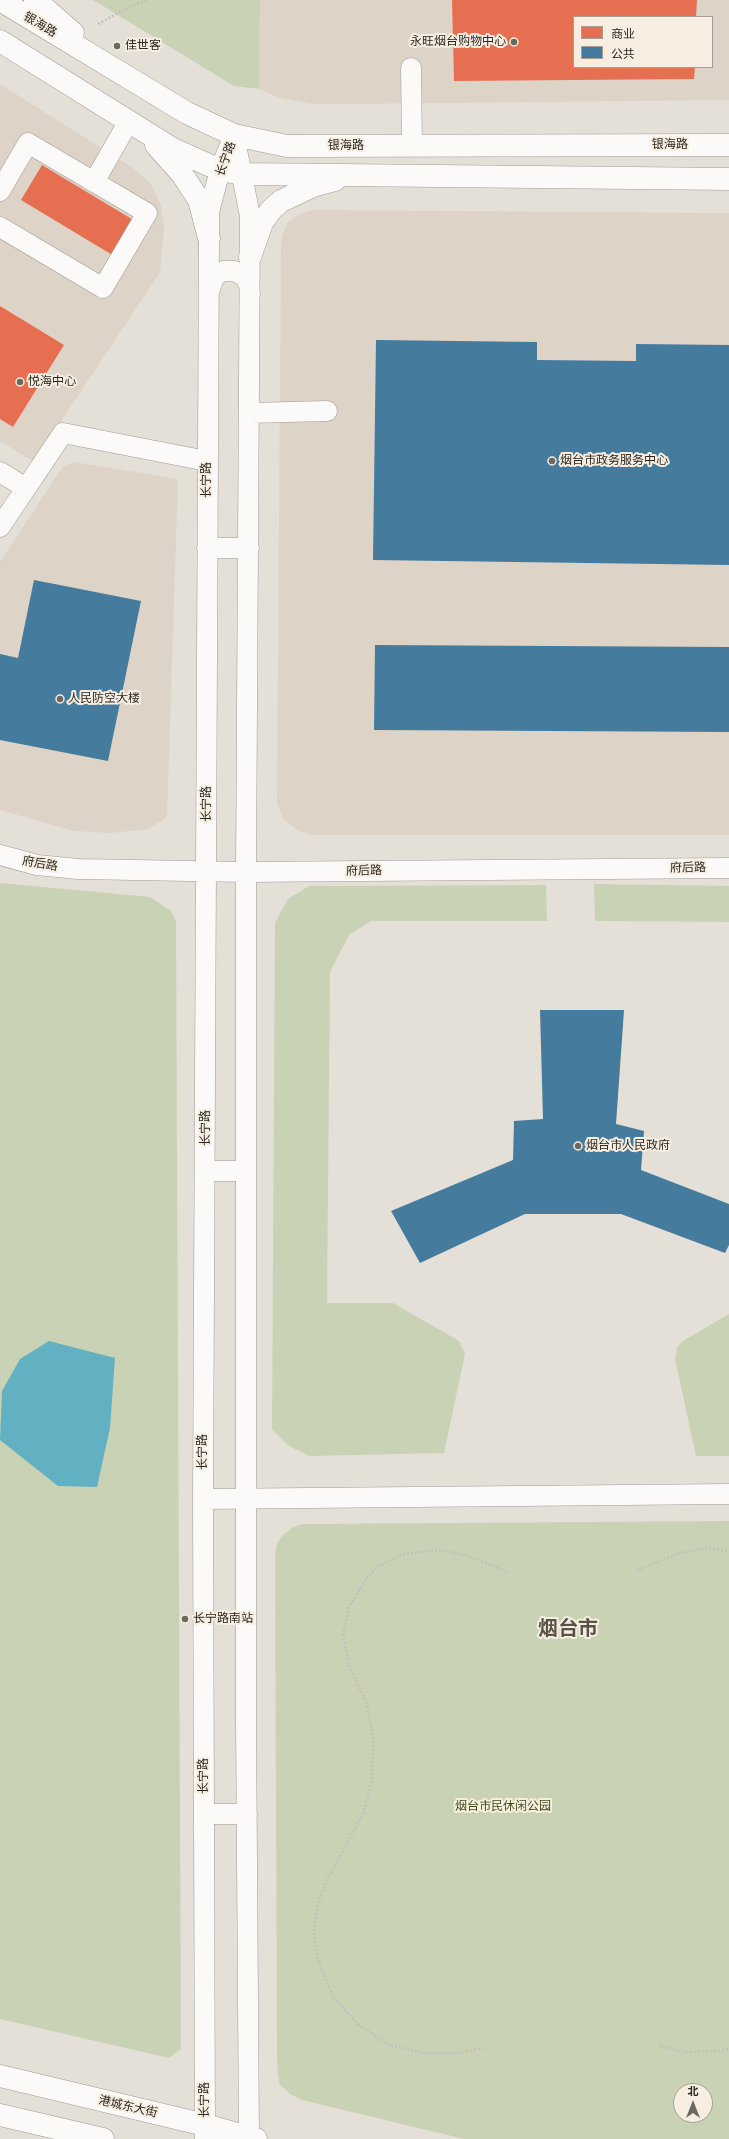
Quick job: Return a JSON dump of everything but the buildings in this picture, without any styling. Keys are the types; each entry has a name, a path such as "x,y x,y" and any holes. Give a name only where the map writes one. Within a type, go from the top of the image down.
{"main road":[{"name":"银海路","path":"0,0 187,113 234,135 287,146 729,145"},
{"path":"35,0 109,66"},
{"path":"0,41 173,148 220,170 243,174 729,179"},
{"path":"133,123 166,154 199,200 209,238"},
{"path":"250,257 262,223 271,210 281,201 314,186 352,175"},
{"name":"港城东大街","path":"0,2076 205,2132 251,2138"},
{"path":"0,2115 103,2139"}],"street":[{"path":"411,68 412,146"},
{"path":"94,182 133,123"},
{"name":"长宁路","path":"205,2132 203,1499 209,212 220,170 234,135"},
{"name":"长宁路","path":"234,135 243,174 250,216 250,413 246,872 246,1499 247,1814 251,2138"},
{"path":"0,191 28,143 148,213 103,288 0,228"},
{"path":"209,298 210,287 214,277 223,271 234,271 244,276 249,285 250,296"},
{"path":"250,413 327,411"},
{"path":"0,527 63,433 207,461"},
{"path":"0,472 26,488"},
{"path":"207,548 248,548"},
{"name":"府后路","path":"0,855 37,865 78,869 207,872 729,868"},
{"path":"205,1171 246,1171"},
{"path":"203,1499 729,1494"},
{"path":"204,1814 247,1814"}],"path":[{"path":"98,24 135,4 148,0"},
{"path":"638,1570 680,1553 706,1548 729,1551"},
{"path":"484,2048 458,2053 424,2053 389,2045 360,2026 333,1997 318,1960 314,1932 318,1903 328,1878 364,1812 372,1778 373,1736 366,1702 350,1668 343,1636 349,1607 366,1579 378,1566 403,1554 440,1550 466,1555 508,1572"},
{"path":"659,2046 686,2052 729,2049"}],"shaded area":[{"path":"260,0 729,0 729,100 314,104 280,98 259,89"},
{"path":"0,84 133,168 151,184 161,206 164,228 160,272 34,462 0,441"},
{"path":"313,210 729,213 729,835 310,835 299,831 284,820 277,803 281,247 282,236 288,222 301,213"},
{"path":"74,462 178,479 167,817 148,829 111,833 73,831 0,810 0,562 63,466"}],"green space":[{"path":"93,0 260,0 259,89 234,86"},
{"path":"0,883 150,897 171,911 176,921 181,2049 169,2058 0,2019"},
{"path":"594,884 729,886 729,922 595,921"},
{"path":"546,885 547,921 371,921 349,935 330,972 327,1303 393,1303 459,1341 465,1354 444,1453 309,1456 289,1446 272,1429 275,923 288,899 309,886"},
{"path":"729,1314 729,1456 696,1456 675,1359 677,1347 683,1341"},
{"name":"烟台市民休闲公园","path":"729,1521 729,2139 464,2139 302,2100 290,2094 280,2085 277,2059 275,1555 277,1543 283,1535 293,1527 303,1524"}],"water":[{"path":"49,1341 115,1358 110,1428 97,1487 58,1486 0,1440 2,1391 20,1359"}],"place":[{"name":"永旺烟台购物中心","path":"514,42"},
{"name":"佳世客","path":"117,46"},
{"name":"悦海中心","path":"20,382"},
{"name":"烟台市政务服务中心","path":"552,461"},
{"name":"人民防空大楼","path":"60,699"},
{"name":"烟台市人民政府","path":"578,1146"},
{"name":"长宁路南站","path":"185,1619"}],"district":[{"name":"烟台市","path":"568,1629"}]}
